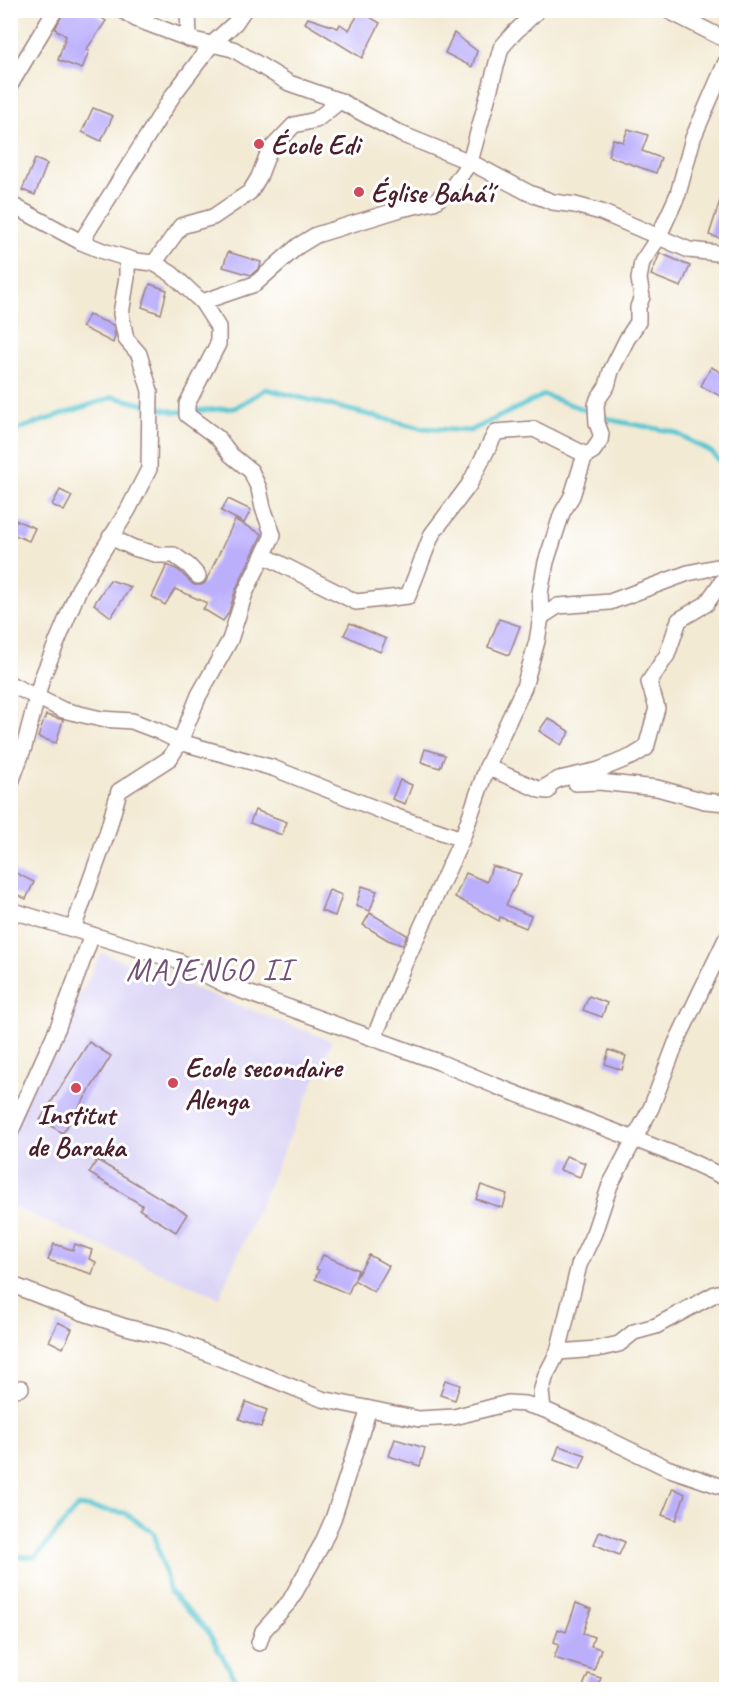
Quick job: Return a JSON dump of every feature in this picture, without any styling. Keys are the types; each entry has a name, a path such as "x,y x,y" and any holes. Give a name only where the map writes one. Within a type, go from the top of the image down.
{"street":[{"path":"10,85 55,10"},
{"path":"122,10 136,19 189,39 233,49 289,83 340,101 401,134 470,162 529,193 553,202 575,205 601,213 689,250 726,254"},
{"path":"188,10 189,39"},
{"path":"81,242 173,95 211,45 236,23 244,10"},
{"path":"202,302 255,284 298,246 316,236 400,209 434,202 451,189 470,162 501,48 537,10"},
{"path":"667,10 726,40"},
{"path":"374,1038 402,969 462,839 487,767 524,687 537,641 541,617 540,593 546,562 562,513 572,495 586,455 593,451 600,441 596,405 627,339 636,327 638,307 642,297 639,279 642,262 658,238 678,194 693,138 726,62"},
{"path":"154,263 181,226 213,217 250,192 259,177 269,151 294,125 316,120 340,101"},
{"path":"10,204 81,242 127,259 154,263 172,274 202,302 218,327 218,344 187,404 187,415 218,438 231,455 251,471 260,489 263,508 273,536 245,593 230,640 200,695 180,742 170,758 119,791 107,834 73,930"},
{"path":"10,785 24,747 42,678 79,589 128,510 149,469 150,391 139,354 126,339 121,314 127,277 127,259"},
{"path":"263,555 356,602 408,596 432,534 457,503 496,432 534,429 586,455"},
{"path":"110,537 134,548 159,555 174,555 198,576"},
{"path":"541,617 558,606 610,602 688,573 726,565"},
{"path":"540,790 559,779 599,770 646,748 657,708 649,682 667,655 679,620 706,604 726,576"},
{"path":"10,684 63,710 101,719 132,721 180,742 273,768 462,839"},
{"path":"487,767 540,790 554,792 575,783 599,782 657,788 705,801 726,803"},
{"path":"10,910 178,961 226,985 374,1038 634,1139 726,1178"},
{"path":"10,1133 14,1116 57,1027 92,935"},
{"path":"543,1409 542,1392 546,1374 558,1352 579,1265 594,1233 610,1185 651,1108 676,1043 726,939"},
{"path":"10,1284 84,1313 167,1337 322,1399 419,1419 454,1417 508,1403 543,1409 667,1468 726,1488"},
{"path":"558,1352 597,1349 619,1344 634,1332 656,1326 715,1294 726,1291"},
{"path":"259,1642 262,1630 290,1601 322,1544 333,1518 369,1409"}],"shaded area":[{"name":"Ecole secondaire Alenga","path":"102,953 332,1041 219,1298 11,1206 11,1126"}],"building":[{"path":"65,10 90,10 106,21 86,50 89,51 82,69 58,60 66,36 55,29"},
{"path":"360,11 380,23 362,58 305,23 308,18 338,28 340,24 349,30"},
{"path":"454,33 477,51 472,67 445,53"},
{"path":"93,108 113,116 101,141 82,132"},
{"path":"628,129 648,135 642,151 661,158 656,173 608,156 613,139 623,142"},
{"path":"35,159 47,164 35,195 22,190"},
{"path":"723,191 726,191 726,240 709,235"},
{"path":"228,252 261,262 260,267 251,275 223,267"},
{"path":"660,253 690,266 681,287 651,275"},
{"path":"150,284 167,290 161,314 142,307"},
{"path":"89,315 113,325 115,336 113,343 82,327"},
{"path":"711,367 726,375 726,399 701,386"},
{"path":"60,490 72,496 64,511 52,505"},
{"path":"228,499 251,510 244,523 221,511"},
{"path":"10,518 35,528 29,541 10,533"},
{"path":"235,520 262,534 223,621 203,609 207,603 175,589 165,605 152,597 167,565 178,570 194,585 205,583"},
{"path":"110,580 131,587 111,617 94,604"},
{"path":"499,619 520,626 509,655 488,647"},
{"path":"350,623 386,639 380,652 344,635"},
{"path":"46,715 63,720 56,743 38,737"},
{"path":"548,718 570,732 561,745 539,731"},
{"path":"425,749 445,755 440,768 421,762"},
{"path":"400,780 412,785 405,804 392,799"},
{"path":"255,810 287,822 282,835 250,823"},
{"path":"492,866 521,874 506,905 531,916 526,928 500,917 499,921 455,897 466,873 487,882"},
{"path":"10,870 34,882 26,899 10,891"},
{"path":"362,886 377,891 370,911 356,906"},
{"path":"329,890 342,895 335,916 321,911"},
{"path":"370,913 407,935 402,945 388,940 363,925"},
{"path":"589,996 607,1003 602,1017 583,1010"},
{"name":"Institut de Baraka","path":"89,1042 111,1056 63,1133 40,1120"},
{"path":"609,1050 626,1056 622,1070 605,1064"},
{"path":"566,1156 585,1163 580,1177 560,1170"},
{"path":"97,1160 187,1214 176,1232 140,1210 142,1205 89,1173"},
{"path":"481,1185 507,1194 503,1208 476,1199"},
{"path":"54,1244 73,1250 75,1244 92,1250 89,1259 96,1262 92,1274 48,1260"},
{"path":"323,1255 358,1270 355,1279 369,1255 389,1266 374,1292 354,1280 348,1294 315,1279 319,1270 316,1269"},
{"path":"58,1322 72,1329 63,1348 49,1341"},
{"path":"445,1380 460,1385 455,1400 440,1395"},
{"path":"246,1402 267,1410 261,1427 239,1419"},
{"path":"395,1439 425,1448 420,1466 389,1456"},
{"path":"559,1446 586,1455 580,1469 554,1460"},
{"path":"673,1488 685,1494 676,1520 662,1515"},
{"path":"600,1531 625,1542 619,1555 594,1544"},
{"path":"576,1603 591,1609 583,1633 594,1637 591,1646 601,1649 594,1670 554,1658 559,1644 554,1642 558,1629 566,1632"},
{"path":"588,1674 601,1678 597,1689 582,1689"}],"waterway":[{"path":"10,432 113,397 176,412 235,408 266,389 421,428 470,431 544,395 616,421 674,432 711,452 726,468"},
{"path":"10,1556 36,1557 78,1506 125,1513 154,1533 170,1592 207,1630 242,1690"}],"place":[{"name":"École Edi","path":"259,144"},
{"name":"Église Bahá'í","path":"359,192"},
{"name":"Ecole secondaire Alenga","path":"173,1083"},
{"name":"Institut de Baraka","path":"76,1088"}],"district":[{"name":"MAJENGO II","path":"209,969"}]}
